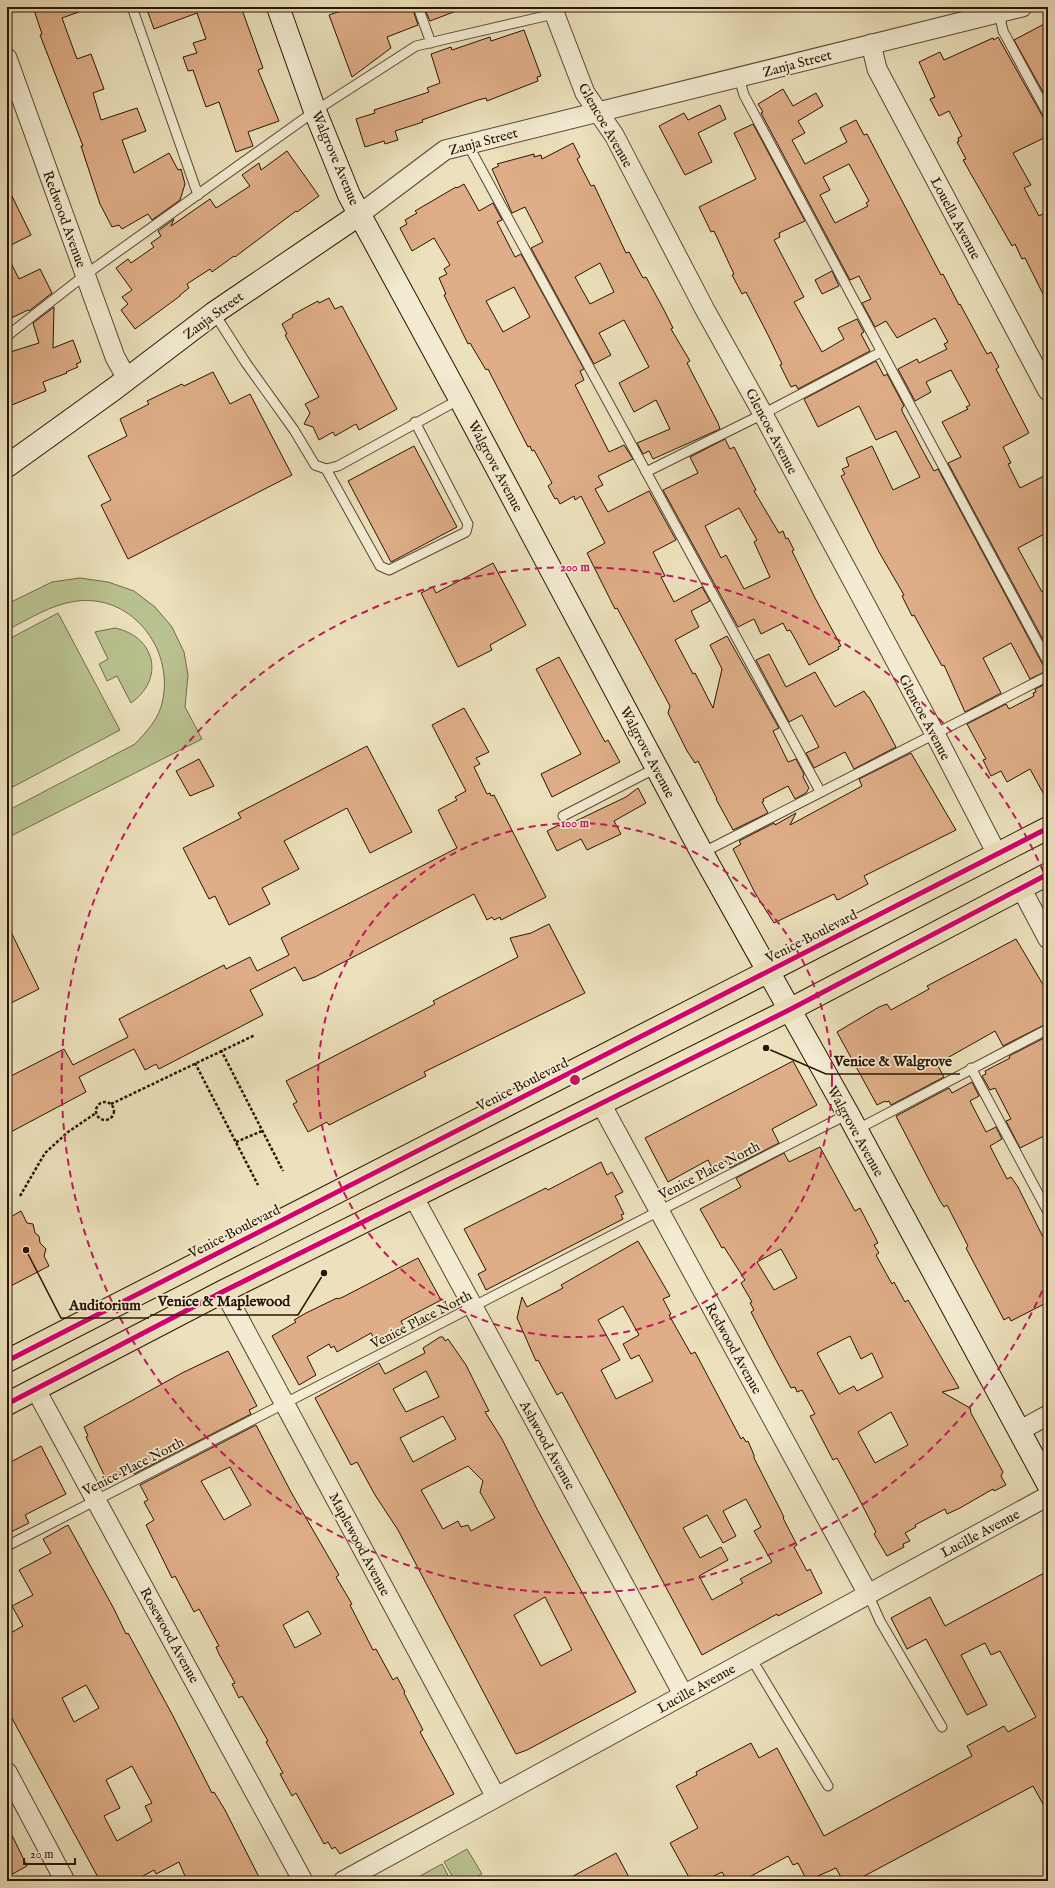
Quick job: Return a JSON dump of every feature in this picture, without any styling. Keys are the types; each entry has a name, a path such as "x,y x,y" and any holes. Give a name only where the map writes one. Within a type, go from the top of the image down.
{"main road":[{"name":"Venice Boulevard","path":"7,1361 1048,828"},
{"path":"7,1404 224,1291 600,1102 789,1010 1048,874"}],"street":[{"name":"Walgrove Avenue","path":"278,7 315,111 349,195 460,399 702,853 852,1122 1048,1484"},
{"name":"Zanja Street","path":"7,466 127,379 214,313 360,214 445,150 600,113 1022,7"},
{"name":"Glencoe Avenue","path":"553,11 585,93 614,135 704,308 763,414 935,734 997,854"},
{"name":"Louella Avenue","path":"870,44 876,69 1048,391"},
{"name":"Redwood Avenue","path":"7,58 115,357 127,379"},
{"path":"1021,888 1048,939"},
{"name":"Redwood Avenue","path":"600,1102 868,1594"},
{"name":"Ashwood Avenue","path":"413,1196 683,1694"},
{"name":"Maplewood Avenue","path":"224,1291 496,1797"},
{"name":"Rosewood Avenue","path":"36,1390 303,1881"},
{"path":"1020,1431 1048,1415"},
{"name":"Lucille Avenue","path":"344,1881 683,1694 752,1658 1048,1496"},
{"path":"7,1772 65,1881"}],"lane":[{"path":"132,7 198,195"},
{"path":"418,7 431,42"},
{"path":"7,336 85,275 315,111 416,46 553,11"},
{"path":"999,13 1003,31 1048,114"},
{"path":"739,78 744,96 1048,662"},
{"path":"467,144 820,791"},
{"path":"214,313 246,362 294,430 315,465 326,469 338,466 415,422 460,399"},
{"path":"646,472 763,414 881,352"},
{"path":"326,469 380,566 390,570 466,532 468,524 415,422"},
{"path":"702,853 820,791 1048,676"},
{"path":"563,816 656,768"},
{"name":"Venice Place North","path":"7,1546 660,1212 971,1068 1048,1029"},
{"path":"971,1068 1048,1212"},
{"path":"868,1594 880,1621 942,1727"},
{"path":"752,1658 828,1786"}],"path":[{"path":"111,1104 114,1112 108,1119 100,1118 96,1113 96,1107 100,1103 105,1102 111,1104 255,1035"},
{"path":"222,1050 283,1172"},
{"path":"195,1064 258,1185"},
{"path":"20,1196 45,1153 68,1132 96,1113"},
{"path":"236,1142 262,1131"}],"green space":[{"path":"80,578 108,582 134,591 155,607 172,627 184,652 188,675 185,707 202,739 7,838 7,811 135,744 147,731 161,707 164,687 163,667 157,648 147,632 133,617 117,607 98,601 77,601 59,605 41,612 7,630 7,604 52,582"},
{"path":"58,613 120,730 7,790 7,640"},
{"path":"115,628 129,633 140,640 147,649 151,660 152,671 149,682 142,693 131,703 117,676 107,681 99,664 108,659 95,632"},
{"path":"467,1849 482,1874 469,1881 455,1881 444,1862"},
{"path":"442,1864 451,1881 411,1881"}],"building":[{"path":"42,7 87,7 87,9 62,18 77,59 91,54 104,89 93,93 101,120 137,108 146,131 122,140 134,173 169,153 178,170 181,169 185,184 180,200 152,220 148,214 122,229 119,225 112,227 100,204 81,146 83,146 40,35 42,34 34,10"},
{"path":"146,7 241,7 263,68 258,70 279,121 248,132 253,146 236,152 219,102 206,107 193,70 188,71 183,57 197,53 193,43 206,39 197,13 154,29"},
{"path":"352,7 412,7 418,25 387,37 391,48 352,77 329,15"},
{"path":"424,7 463,7 464,8 430,21"},
{"path":"1048,22 1048,101 1014,40"},
{"path":"524,30 541,76 537,77 538,81 487,101 486,98 478,100 422,120 423,122 395,131 398,140 385,144 384,141 365,147 356,119 375,113 374,110 429,92 427,88 440,83 431,54 451,47 452,50 490,37 491,41"},
{"path":"998,37 1043,117 1048,120 1048,136 1013,153 1031,185 1024,188 1039,216 1048,211 1048,304 1025,258 1022,259 1015,244 1012,246 963,160 966,159 957,142 959,141 958,138 962,136 949,111 939,116 930,99 935,97 919,62 940,52 944,60"},
{"path":"783,89 793,106 816,93 823,106 798,121 805,133 792,140 805,164 847,142 840,128 856,120 864,135 867,134 941,275 943,274 987,354 991,352 999,367 996,369 1029,433 1003,447 1011,463 1008,464 1020,488 1048,474 1048,532 1018,548 1042,592 1048,589 1048,649 948,463 961,457 942,422 968,409 966,407 970,405 951,370 926,382 931,392 915,401 898,369 917,359 919,363 947,349 944,344 948,342 935,318 897,338 886,321 875,327 862,303 871,299 859,276 850,280 761,113 763,112 758,104","holes":["849,164 869,201 866,203 868,206 835,223 820,195 830,190 823,177"]},
{"path":"720,105 726,119 698,133 712,162 685,175 659,126 684,113 688,120"},
{"path":"753,124 805,221 779,233 780,237 774,240 804,297 794,302 822,352 844,339 838,328 857,319 864,332 861,334 870,351 798,389 796,385 791,387 768,335 746,292 742,294 732,275 734,274 714,231 711,232 699,207 756,179 734,133"},
{"path":"573,143 580,157 577,159 591,186 594,185 626,253 629,252 643,278 646,277 664,310 673,328 671,329 690,361 687,363 720,429 653,459 649,451 643,454 637,443 670,429 656,400 634,412 619,383 649,367 624,320 599,333 611,355 594,364 531,248 543,242 525,207 512,213 492,169 499,166 497,164 534,154 534,157 541,155 542,159","holes":["600,263 614,292 590,304 575,277"]},
{"path":"287,151 319,196 297,212 296,211 235,257 234,256 212,272 210,269 187,284 189,288 180,296 135,329 121,310 128,304 122,297 132,290 116,268 128,259 131,263 154,247 151,243 161,236 158,231 174,219 171,226 210,199 216,208 250,186 242,175 259,163 261,170"},
{"path":"464,184 479,211 493,203 502,220 497,222 515,257 521,254 584,369 580,371 584,380 575,385 609,452 624,445 633,459 598,476 603,485 595,489 608,512 649,491 676,540 653,552 665,576 661,577 674,602 702,587 710,601 691,611 699,627 675,640 693,674 695,673 713,708 722,669 710,645 727,636 779,728 773,731 788,762 796,759 804,774 803,777 809,788 806,793 795,799 788,786 763,799 764,801 762,802 768,813 733,830 698,761 695,763 687,751 668,713 670,706 617,608 615,609 587,553 605,543 581,496 575,500 574,496 560,504 557,498 555,499 548,486 552,483 534,450 532,451 530,446 528,447 488,369 486,370 470,343 468,344 444,295 446,294 439,278 447,274 444,269 450,265 434,238 412,251 400,228 407,224 405,220 417,213 415,211 456,187 457,188","holes":["514,287 530,317 503,332 486,301"]},
{"path":"7,186 31,235 7,247"},
{"path":"7,255 19,279 40,269 52,293 29,311 28,310 7,320"},
{"path":"832,271 839,286 822,294 815,280"},
{"path":"329,298 335,309 342,306 397,409 359,430 356,424 335,436 333,432 319,440 313,427 304,424 310,413 305,404 319,397 285,335 287,334 282,324 293,317 292,315 318,301 319,303"},
{"path":"54,307 53,348 73,340 81,362 76,364 78,367 66,372 67,373 43,382 46,391 7,407 7,353 39,343 33,323"},
{"path":"876,361 884,376 887,374 904,406 902,411 924,453 934,471 938,469 1043,665 1048,668 1048,670 1030,679 1011,643 983,658 1001,693 965,712 944,665 942,666 914,615 912,616 902,596 904,595 879,552 841,476 845,474 842,469 849,466 846,458 872,446 893,490 920,477 896,431 876,440 859,406 818,427 804,399"},
{"path":"213,372 230,404 250,394 292,475 128,559 101,505 111,500 88,456 127,436 120,419 149,404 147,401 182,384 184,386"},
{"path":"725,439 730,449 734,447 756,490 754,491 779,533 783,531 786,539 788,538 794,550 792,551 815,598 841,646 838,647 839,649 809,665 790,630 787,631 783,623 761,634 754,619 738,627 663,490 698,473 690,457","holes":["739,508 757,540 754,542 770,577 744,589 726,555 721,558 705,526"]},
{"path":"414,446 457,527 391,562 348,481"},
{"path":"493,563 526,625 490,645 492,650 458,667 421,593 433,587 436,593"},
{"path":"769,654 786,687 815,672 835,707 864,691 869,697 896,747 854,769 845,752 814,768 806,753 819,747 802,715 789,722 756,660"},
{"path":"559,657 605,742 608,740 620,762 552,797 541,774 581,754 536,669"},
{"path":"1048,683 1048,802 1030,769 1007,782 1001,771 991,776 983,760 986,759 967,724 1006,704 1009,709 1034,696 1033,693 1036,692 1035,689"},
{"path":"464,708 489,752 476,758 480,764 474,767 487,794 490,793 491,796 494,795 546,897 501,920 500,917 494,920 492,917 487,920 474,894 315,977 303,981 295,967 250,990 263,1015 159,1069 156,1064 145,1070 134,1049 79,1077 86,1092 7,1134 7,1078 64,1049 73,1065 128,1037 119,1019 224,965 226,969 250,957 257,971 289,955 281,938 457,848 438,810 457,800 455,797 466,791 432,725"},
{"path":"367,746 412,832 370,853 347,808 284,841 299,869 262,888 270,904 229,925 215,896 209,899 183,848 241,818 238,813"},
{"path":"911,753 956,830 864,876 868,884 840,899 837,900 834,894 774,923 755,893 733,849 741,844 739,841 774,823 775,825 796,813 790,825 862,786 859,779"},
{"path":"199,759 214,786 190,796 176,771"},
{"path":"638,788 646,803 614,821 621,834 587,850 581,839 557,851 547,831 559,825 561,828 626,797"},
{"path":"7,924 39,989 7,1005"},
{"path":"549,924 585,993 424,1072 426,1076 329,1125 327,1122 308,1132 293,1104 297,1102 286,1081 435,1004 433,1001 518,957 510,938 531,933"},
{"path":"1016,939 1048,993 1048,1023 1003,1046 995,1031 942,1061 943,1063 938,1066 944,1077 891,1105 889,1101 885,1101 877,1105 837,1032 879,1007 887,1004 891,1010 929,989 927,986"},
{"path":"1048,1036 1048,1134 1020,1148 1006,1121 1011,1119 995,1088 990,1090 982,1076 986,1074 985,1071 1010,1058 1009,1056"},
{"path":"793,1061 817,1105 772,1129 779,1143 730,1168 726,1161 712,1168 708,1160 668,1182 645,1138"},
{"path":"972,1082 979,1096 970,1101 986,1132 996,1127 1002,1139 990,1146 1007,1179 1011,1177 1018,1187 1043,1237 1048,1235 1048,1302 1011,1321 1009,1317 1004,1320 966,1248 968,1246 947,1205 944,1207 940,1201 896,1116 949,1088 952,1093"},
{"path":"820,1147 855,1211 860,1208 878,1243 874,1245 879,1253 876,1255 892,1284 894,1282 905,1302 908,1300 959,1388 942,1392 970,1408 971,1413 1003,1472 1001,1476 1006,1485 994,1491 993,1489 947,1514 945,1509 915,1525 916,1527 905,1533 910,1541 903,1544 904,1547 887,1556 874,1534 876,1532 837,1458 833,1460 810,1416 815,1414 802,1390 797,1392 795,1387 791,1388 769,1347 751,1312 754,1310 750,1303 752,1302 741,1283 745,1280 724,1247 722,1248 700,1209 741,1187 736,1178 784,1153 789,1162","holes":["781,1249 797,1278 774,1290 757,1262","850,1336 861,1359 872,1353 883,1377 857,1391 854,1386 839,1394 817,1353","891,1412 908,1445 875,1463 858,1432"]},
{"path":"601,1162 607,1175 612,1172 623,1192 615,1196 624,1214 621,1215 623,1219 486,1290 478,1274 486,1270 464,1229 546,1188 548,1190"},
{"path":"21,1211 27,1223 33,1224 35,1233 39,1236 40,1243 46,1249 44,1256 49,1266 7,1288 7,1219"},
{"path":"638,1241 670,1296 663,1299 671,1314 669,1315 691,1354 695,1352 741,1439 743,1437 746,1442 748,1441 754,1458 797,1545 794,1547 807,1571 810,1569 822,1593 778,1616 777,1614 702,1655 562,1392 557,1395 538,1360 536,1361 517,1318 522,1297 527,1307 563,1288 561,1285","holes":["623,1306 639,1335 623,1344 631,1359 639,1355 653,1381 616,1399 601,1370 620,1360 598,1320","746,1499 761,1527 754,1531 772,1562 740,1579 743,1583 712,1600 699,1576 728,1560 721,1547 700,1558 683,1528 707,1515 723,1543 736,1536 723,1511"]},
{"path":"418,1258 441,1300 401,1321 405,1329 377,1344 371,1333 337,1352 334,1346 331,1348 329,1344 307,1357 316,1375 299,1385 272,1336 296,1322 294,1320 306,1313 337,1298 343,1297"},
{"path":"440,1337 443,1337 445,1341 448,1339 466,1365 489,1411 485,1412 502,1439 538,1511 636,1692 527,1750 516,1754 398,1530 375,1495 357,1462 351,1465 315,1398 379,1363 385,1374 425,1353 423,1348","holes":["426,1371 439,1397 406,1412 393,1389","443,1416 456,1439 413,1462 400,1438","468,1466 483,1481 480,1492 495,1518 471,1531 468,1525 461,1527 458,1521 443,1529 421,1490","545,1597 572,1650 541,1666 514,1615"]},
{"path":"228,1351 257,1406 249,1410 251,1414 134,1474 131,1469 107,1481 86,1437 88,1436 84,1427 182,1373"},
{"path":"256,1425 291,1492 339,1575 336,1577 352,1604 350,1605 373,1650 376,1649 393,1680 397,1677 423,1730 420,1732 454,1794 340,1854 335,1847 332,1849 328,1842 324,1844 296,1793 292,1796 280,1774 283,1773 266,1742 268,1741 242,1696 239,1698 232,1684 235,1683 216,1647 219,1646 199,1609 194,1612 175,1576 172,1578 146,1525 154,1520 144,1502 148,1500 140,1485","holes":["230,1467 251,1505 224,1520 201,1481","308,1611 321,1634 295,1648 283,1625"]},
{"path":"41,1446 66,1494 25,1515 29,1523 7,1534 7,1464"},
{"path":"68,1525 126,1634 128,1633 173,1716 212,1793 214,1792 225,1810 261,1881 187,1881 179,1862 156,1874 154,1870 134,1881 100,1881 7,1709 7,1635 23,1626 12,1606 33,1595 19,1570 51,1553 43,1539","holes":["86,1685 99,1708 74,1722 62,1698","132,1766 152,1803 145,1806 152,1821 117,1841 104,1816 120,1808 106,1780"]},
{"path":"1048,1571 1048,1813 1033,1786 855,1881 843,1881 836,1868 807,1881 798,1863 793,1865 788,1856 742,1881 727,1881 722,1872 704,1881 691,1881 670,1843 698,1828 676,1786 697,1775 696,1772 751,1743 759,1758 777,1748 824,1836 972,1756 967,1746 1004,1726 1008,1732 1036,1717 1000,1651 991,1655 985,1643 961,1655 987,1705 967,1715 926,1639 907,1649 891,1618 930,1597 945,1626"},
{"path":"7,1825 27,1866 7,1877"},
{"path":"616,1853 631,1881 564,1881"}],"cycle path":[{"path":"7,1361 1048,828"},
{"path":"7,1404 224,1291 789,1010 1048,874"}],"place":[{"name":"Venice & Walgrove","path":"766,1048"},
{"name":"Auditorium","path":"26,1250"},
{"name":"Venice & Maplewood","path":"324,1273"}]}
